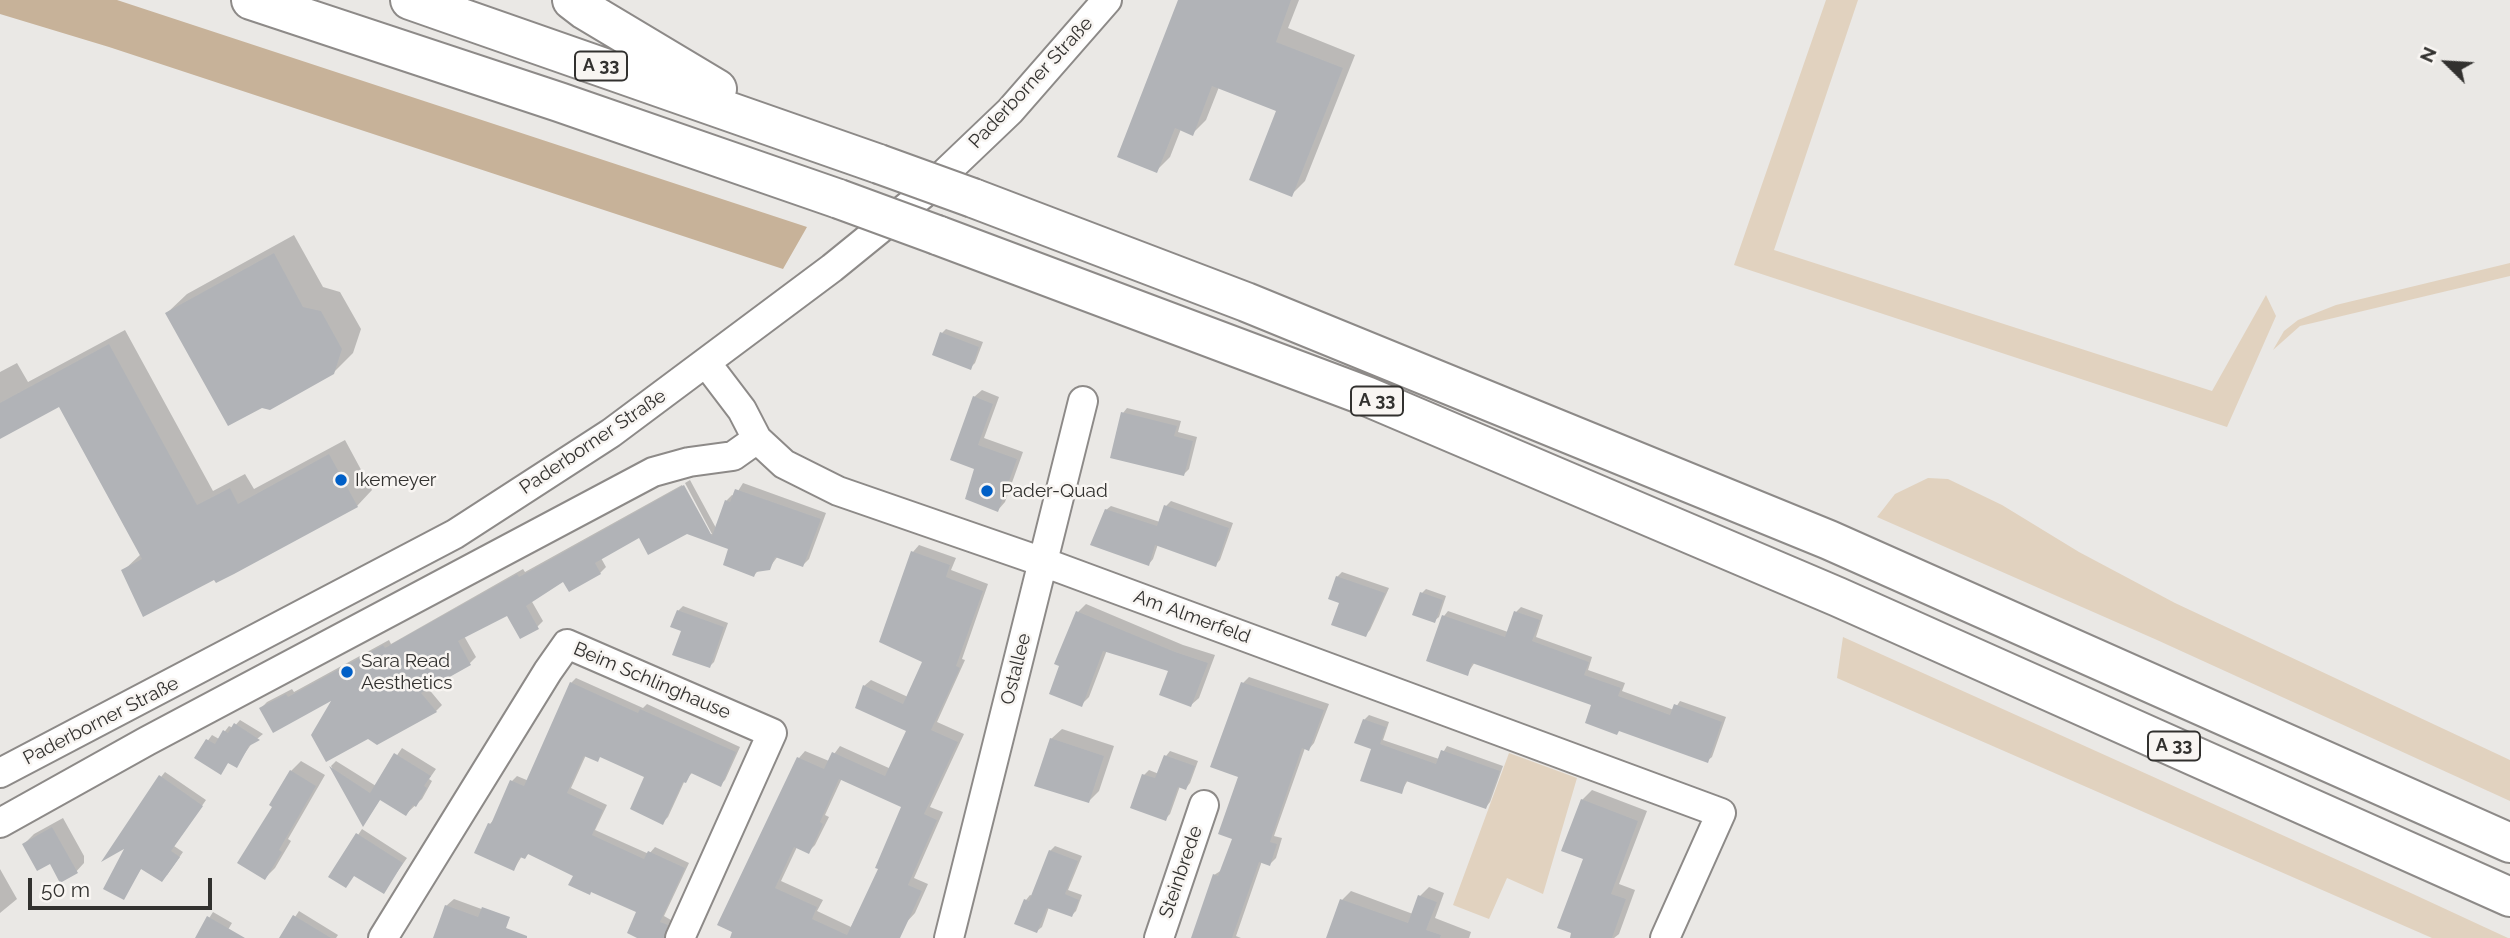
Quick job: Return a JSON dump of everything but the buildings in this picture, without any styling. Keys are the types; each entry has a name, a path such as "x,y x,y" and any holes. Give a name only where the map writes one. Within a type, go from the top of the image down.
{"highway":[{"name":"A 33","path":"251,0 559,102 839,199 1366,396 1824,591 2510,897"},
{"name":"A 33","path":"410,0 879,164 1245,302 1843,546 2510,843"},
{"path":"572,0 791,133"}],"street":[{"name":"Paderborner Straße","path":"0,773 455,534 611,433 832,268 923,194 1010,111 1107,0"},
{"name":"Am Almerfeld","path":"707,363 742,410 757,439 784,464 838,491 1043,562 1721,813 1665,938"},
{"name":"Ostallee","path":"954,936 1083,401"},
{"name":"Paderborner Straße","path":"0,822 653,472 689,462 733,456 757,439"},
{"name":"Beim Schlinghause","path":"383,938 540,683 567,644 772,733 680,938"},
{"name":"Steinbrede","path":"1159,938 1203,806"}],"shaded area":[{"path":"0,0 117,0 807,227 783,269 109,47 0,14"},
{"path":"1826,0 1858,0 1774,250 2212,391 2266,295 2276,316 2227,427 1734,265"},
{"path":"2510,263 2510,276 2300,326 2273,350 2284,331 2298,320 2336,305"},
{"path":"1928,478 1948,479 2002,505 2079,552 2175,603 2510,760 2510,801 2157,640 1877,517 1895,494"},
{"path":"1843,637 2508,938 2432,938 1837,678"},
{"path":"1509,753 1577,778 1543,894 1507,878 1489,919 1453,905"}],"place":[{"name":"Ikemeyer","path":"341,480"},
{"name":"Pader-Quad","path":"987,491"},
{"name":"Sara Read Aesthetics","path":"347,672"}]}
